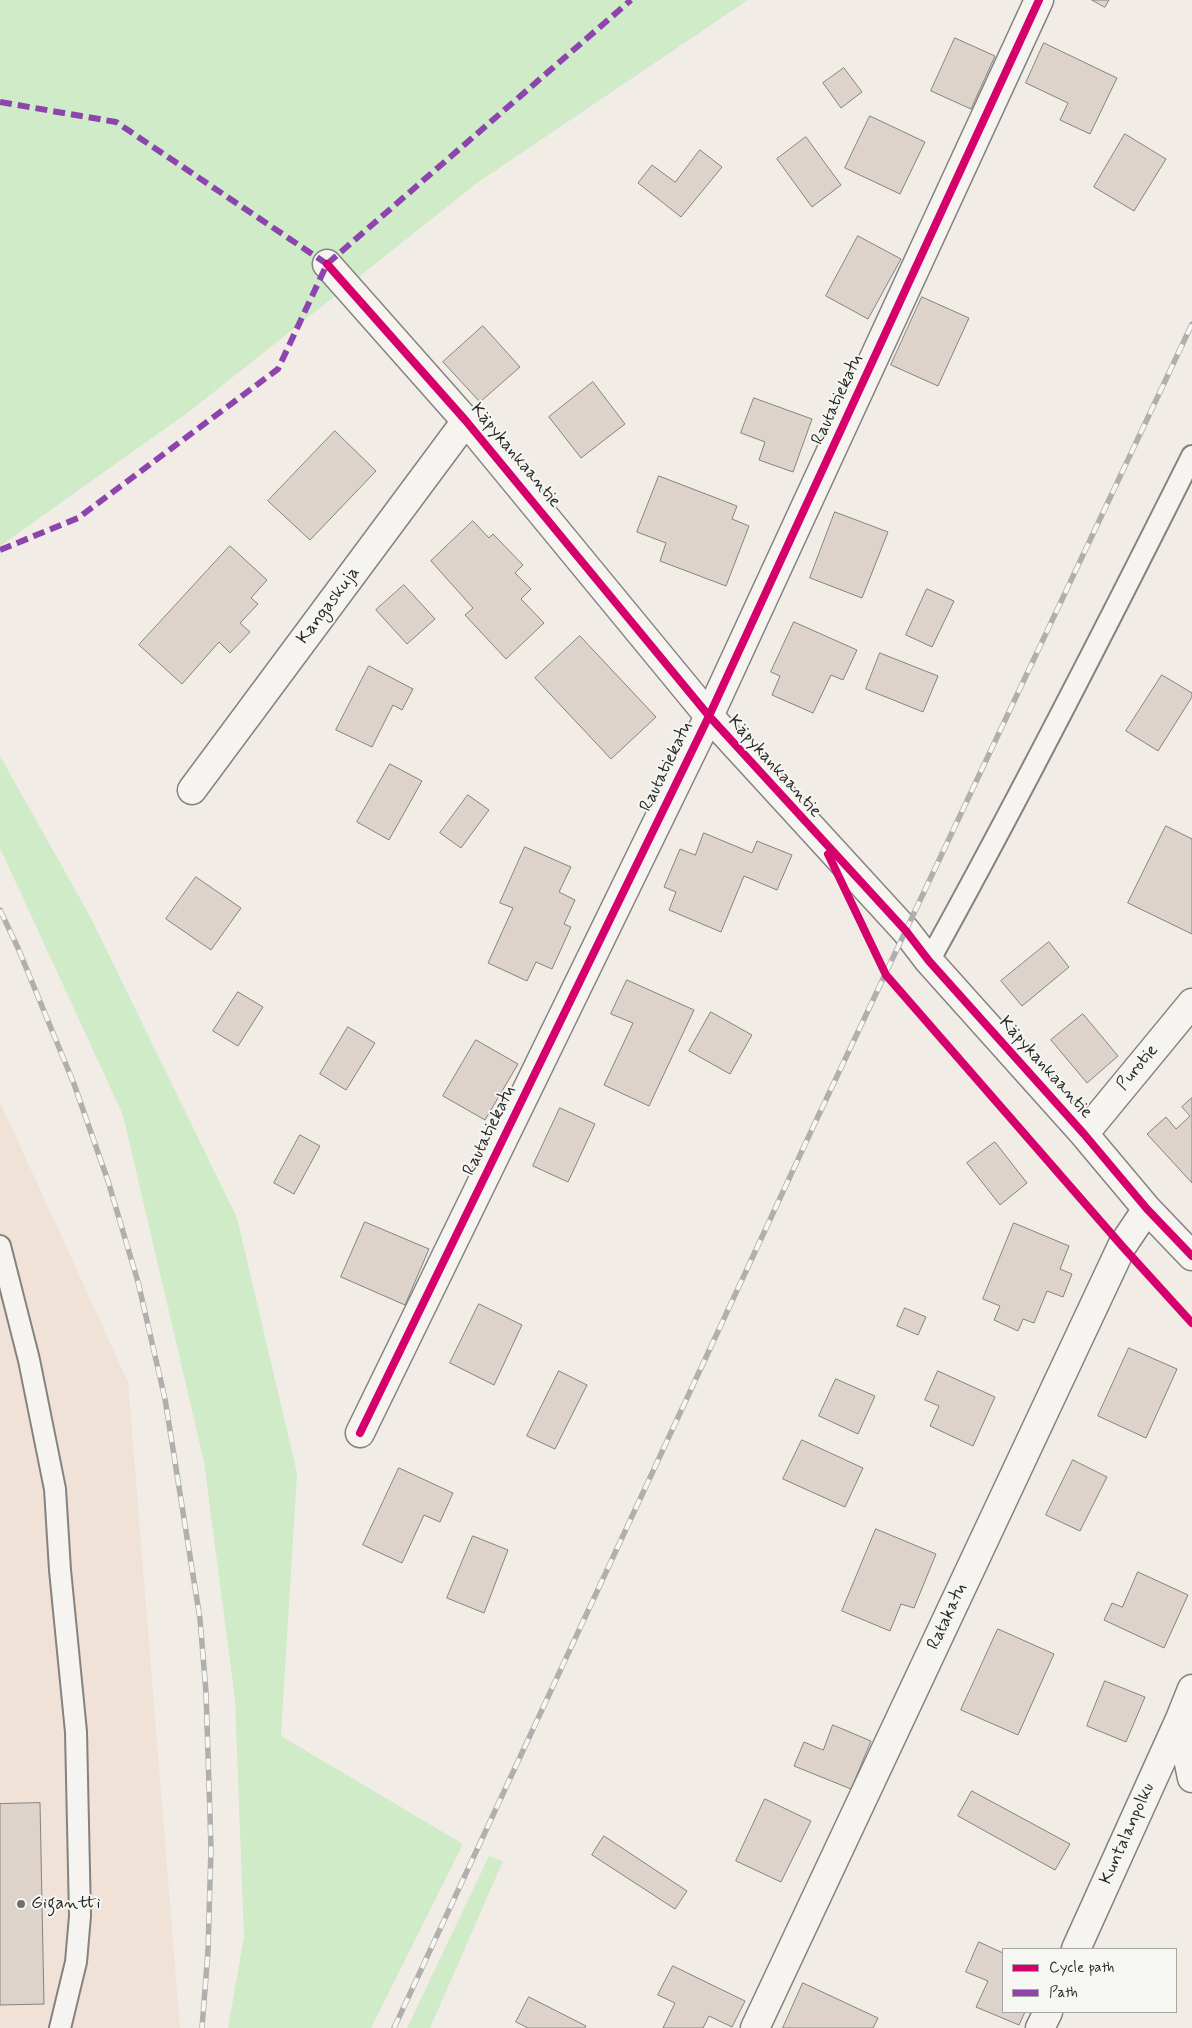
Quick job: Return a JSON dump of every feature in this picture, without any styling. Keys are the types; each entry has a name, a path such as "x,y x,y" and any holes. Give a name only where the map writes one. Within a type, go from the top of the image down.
{"street":[{"name":"Rautatiekatu","path":"360,1432 709,716 1038,0"},
{"name":"Käpykankaantie","path":"327,264 466,421 709,716 906,931 930,961 1084,1134 1147,1209 1192,1256"},
{"name":"Kangaskuja","path":"192,790 466,421"},
{"name":"Purotie","path":"1084,1134 1192,1003"},
{"name":"Ratakatu","path":"755,2028 1122,1246 1147,1209"},
{"name":"Kuntalanpolku","path":"1076,1948 1192,1689"},
{"path":"1180,1719 1192,1778"},
{"path":"1040,2028 1048,2013"}],"lane":[{"path":"930,961 993,846 1192,456"},
{"path":"0,1246 30,1360 55,1489 60,1570 76,1732 80,1916 76,1962 60,2028"}],"shaded area":[{"path":"0,1102 128,1382 180,2028 0,2028"}],"green space":[{"path":"0,0 748,0 477,183 190,411 0,546"},
{"path":"0,756 91,918 237,1218 297,1473 281,1736 463,1844 371,2028 228,2028 244,1937 235,1699 204,1462 123,1115 0,848"},
{"path":"489,1856 503,1861 430,2028 407,2028"}],"building":[{"path":"1092,0 1109,0 1105,7"},
{"path":"955,38 995,56 971,109 931,91"},
{"path":"1044,43 1117,78 1090,134 1060,120 1068,103 1026,83"},
{"path":"844,68 862,92 841,108 823,83"},
{"path":"870,116 925,142 900,194 845,168"},
{"path":"1125,134 1166,159 1134,211 1094,187"},
{"path":"806,137 841,185 812,207 777,159"},
{"path":"700,150 722,167 681,217 638,183 652,165 675,182"},
{"path":"858,236 901,259 868,319 826,296"},
{"path":"922,297 969,318 938,386 891,365"},
{"path":"483,326 520,367 480,402 443,362"},
{"path":"593,382 625,424 581,458 549,417"},
{"path":"754,398 812,419 793,472 759,460 765,442 741,433"},
{"path":"335,431 376,471 310,540 268,501"},
{"path":"659,476 737,506 732,519 749,526 726,586 660,561 666,543 637,532"},
{"path":"835,512 888,532 862,598 810,578"},
{"path":"473,521 489,538 493,534 523,565 515,573 531,589 521,599 544,623 506,659 465,615 473,608 431,561"},
{"path":"230,546 267,580 251,598 258,604 240,623 250,632 230,653 219,642 182,684 139,645"},
{"path":"404,585 435,619 407,644 376,610"},
{"path":"927,589 954,601 932,647 906,635"},
{"path":"794,622 857,650 843,680 831,675 813,713 772,695 780,676 771,672"},
{"path":"580,636 656,717 611,759 535,678"},
{"path":"880,653 938,676 923,712 866,689"},
{"path":"369,666 413,689 402,710 393,705 372,747 336,730"},
{"path":"1162,675 1192,693 1192,697 1158,751 1126,731"},
{"path":"390,764 422,781 389,840 357,822"},
{"path":"468,795 489,810 461,848 440,833"},
{"path":"1166,826 1192,839 1192,934 1128,903"},
{"path":"704,833 752,853 757,841 792,855 777,890 744,876 721,932 669,910 676,892 664,887 680,849 695,855"},
{"path":"525,847 571,867 559,892 575,900 564,924 571,927 552,969 536,962 527,981 488,963 513,908 500,903"},
{"path":"196,877 241,908 211,950 166,919"},
{"path":"1049,942 1069,967 1022,1006 1001,981"},
{"path":"627,980 694,1010 649,1106 604,1085 633,1023 611,1014"},
{"path":"238,992 263,1007 238,1046 213,1031"},
{"path":"711,1012 752,1035 730,1074 689,1051"},
{"path":"1083,1014 1118,1056 1087,1083 1051,1040"},
{"path":"348,1027 375,1043 346,1090 320,1074"},
{"path":"476,1040 518,1064 485,1120 443,1096"},
{"path":"1192,1098 1192,1183 1147,1134 1166,1117 1176,1129 1190,1116 1182,1107"},
{"path":"560,1108 595,1124 568,1182 533,1166"},
{"path":"300,1135 320,1146 294,1194 274,1183"},
{"path":"995,1142 1027,1183 1000,1205 967,1163"},
{"path":"365,1222 429,1249 405,1305 341,1277"},
{"path":"1014,1223 1069,1246 1060,1269 1072,1274 1063,1297 1047,1291 1034,1323 1023,1319 1018,1331 994,1320 1000,1306 983,1299"},
{"path":"479,1304 522,1325 494,1385 450,1363"},
{"path":"905,1308 926,1317 918,1335 897,1326"},
{"path":"1129,1348 1177,1369 1146,1438 1098,1416"},
{"path":"559,1371 587,1385 555,1449 527,1436"},
{"path":"938,1371 995,1397 973,1446 930,1426 939,1406 925,1400"},
{"path":"836,1379 875,1396 858,1434 819,1416"},
{"path":"802,1440 863,1468 845,1507 783,1479"},
{"path":"1073,1460 1107,1477 1080,1531 1046,1515"},
{"path":"399,1468 453,1493 440,1522 424,1515 402,1563 363,1545"},
{"path":"876,1529 936,1554 914,1608 901,1604 890,1631 842,1611"},
{"path":"473,1536 508,1550 484,1613 447,1598"},
{"path":"1138,1572 1188,1595 1164,1648 1104,1620 1112,1603 1122,1607"},
{"path":"998,1629 1054,1654 1018,1735 961,1710"},
{"path":"1105,1681 1145,1697 1126,1742 1087,1726"},
{"path":"833,1725 871,1741 851,1789 794,1766 804,1742 823,1750"},
{"path":"972,1791 1070,1844 1055,1870 958,1816"},
{"path":"765,1799 811,1821 781,1882 736,1861"},
{"name":"Gigantti","path":"40,1803 44,2004 0,2005 0,1804"},
{"path":"604,1836 687,1891 675,1909 592,1855"},
{"path":"979,1942 1002,1953 1002,2013 1025,2013 1019,2025 976,2007 988,1981 966,1972"},
{"path":"673,1966 745,2001 732,2027 709,2016 703,2028 663,2028 675,2003 658,1995"},
{"path":"803,1983 878,2018 873,2028 783,2028"},
{"path":"529,1997 586,2026 585,2028 528,2028 516,2022"}],"railway":[{"path":"394,2028 814,1125 1192,324"},
{"path":"0,910 18,948 74,1084 108,1181 138,1282 165,1399 200,1619 206,1692 211,1848 208,1951 202,2028"}],"marked path":[{"path":"0,550 78,518 278,369 327,264 631,0"},
{"path":"0,102 116,122 327,264"}],"cycle path":[{"path":"360,1433 709,716 1039,0"},
{"path":"327,264 466,421 709,716 906,931 929,961 1084,1134 1147,1209 1192,1256"},
{"path":"828,854 886,975 1122,1246 1192,1323"}],"place":[{"name":"Gigantti","path":"21,1904"}]}
